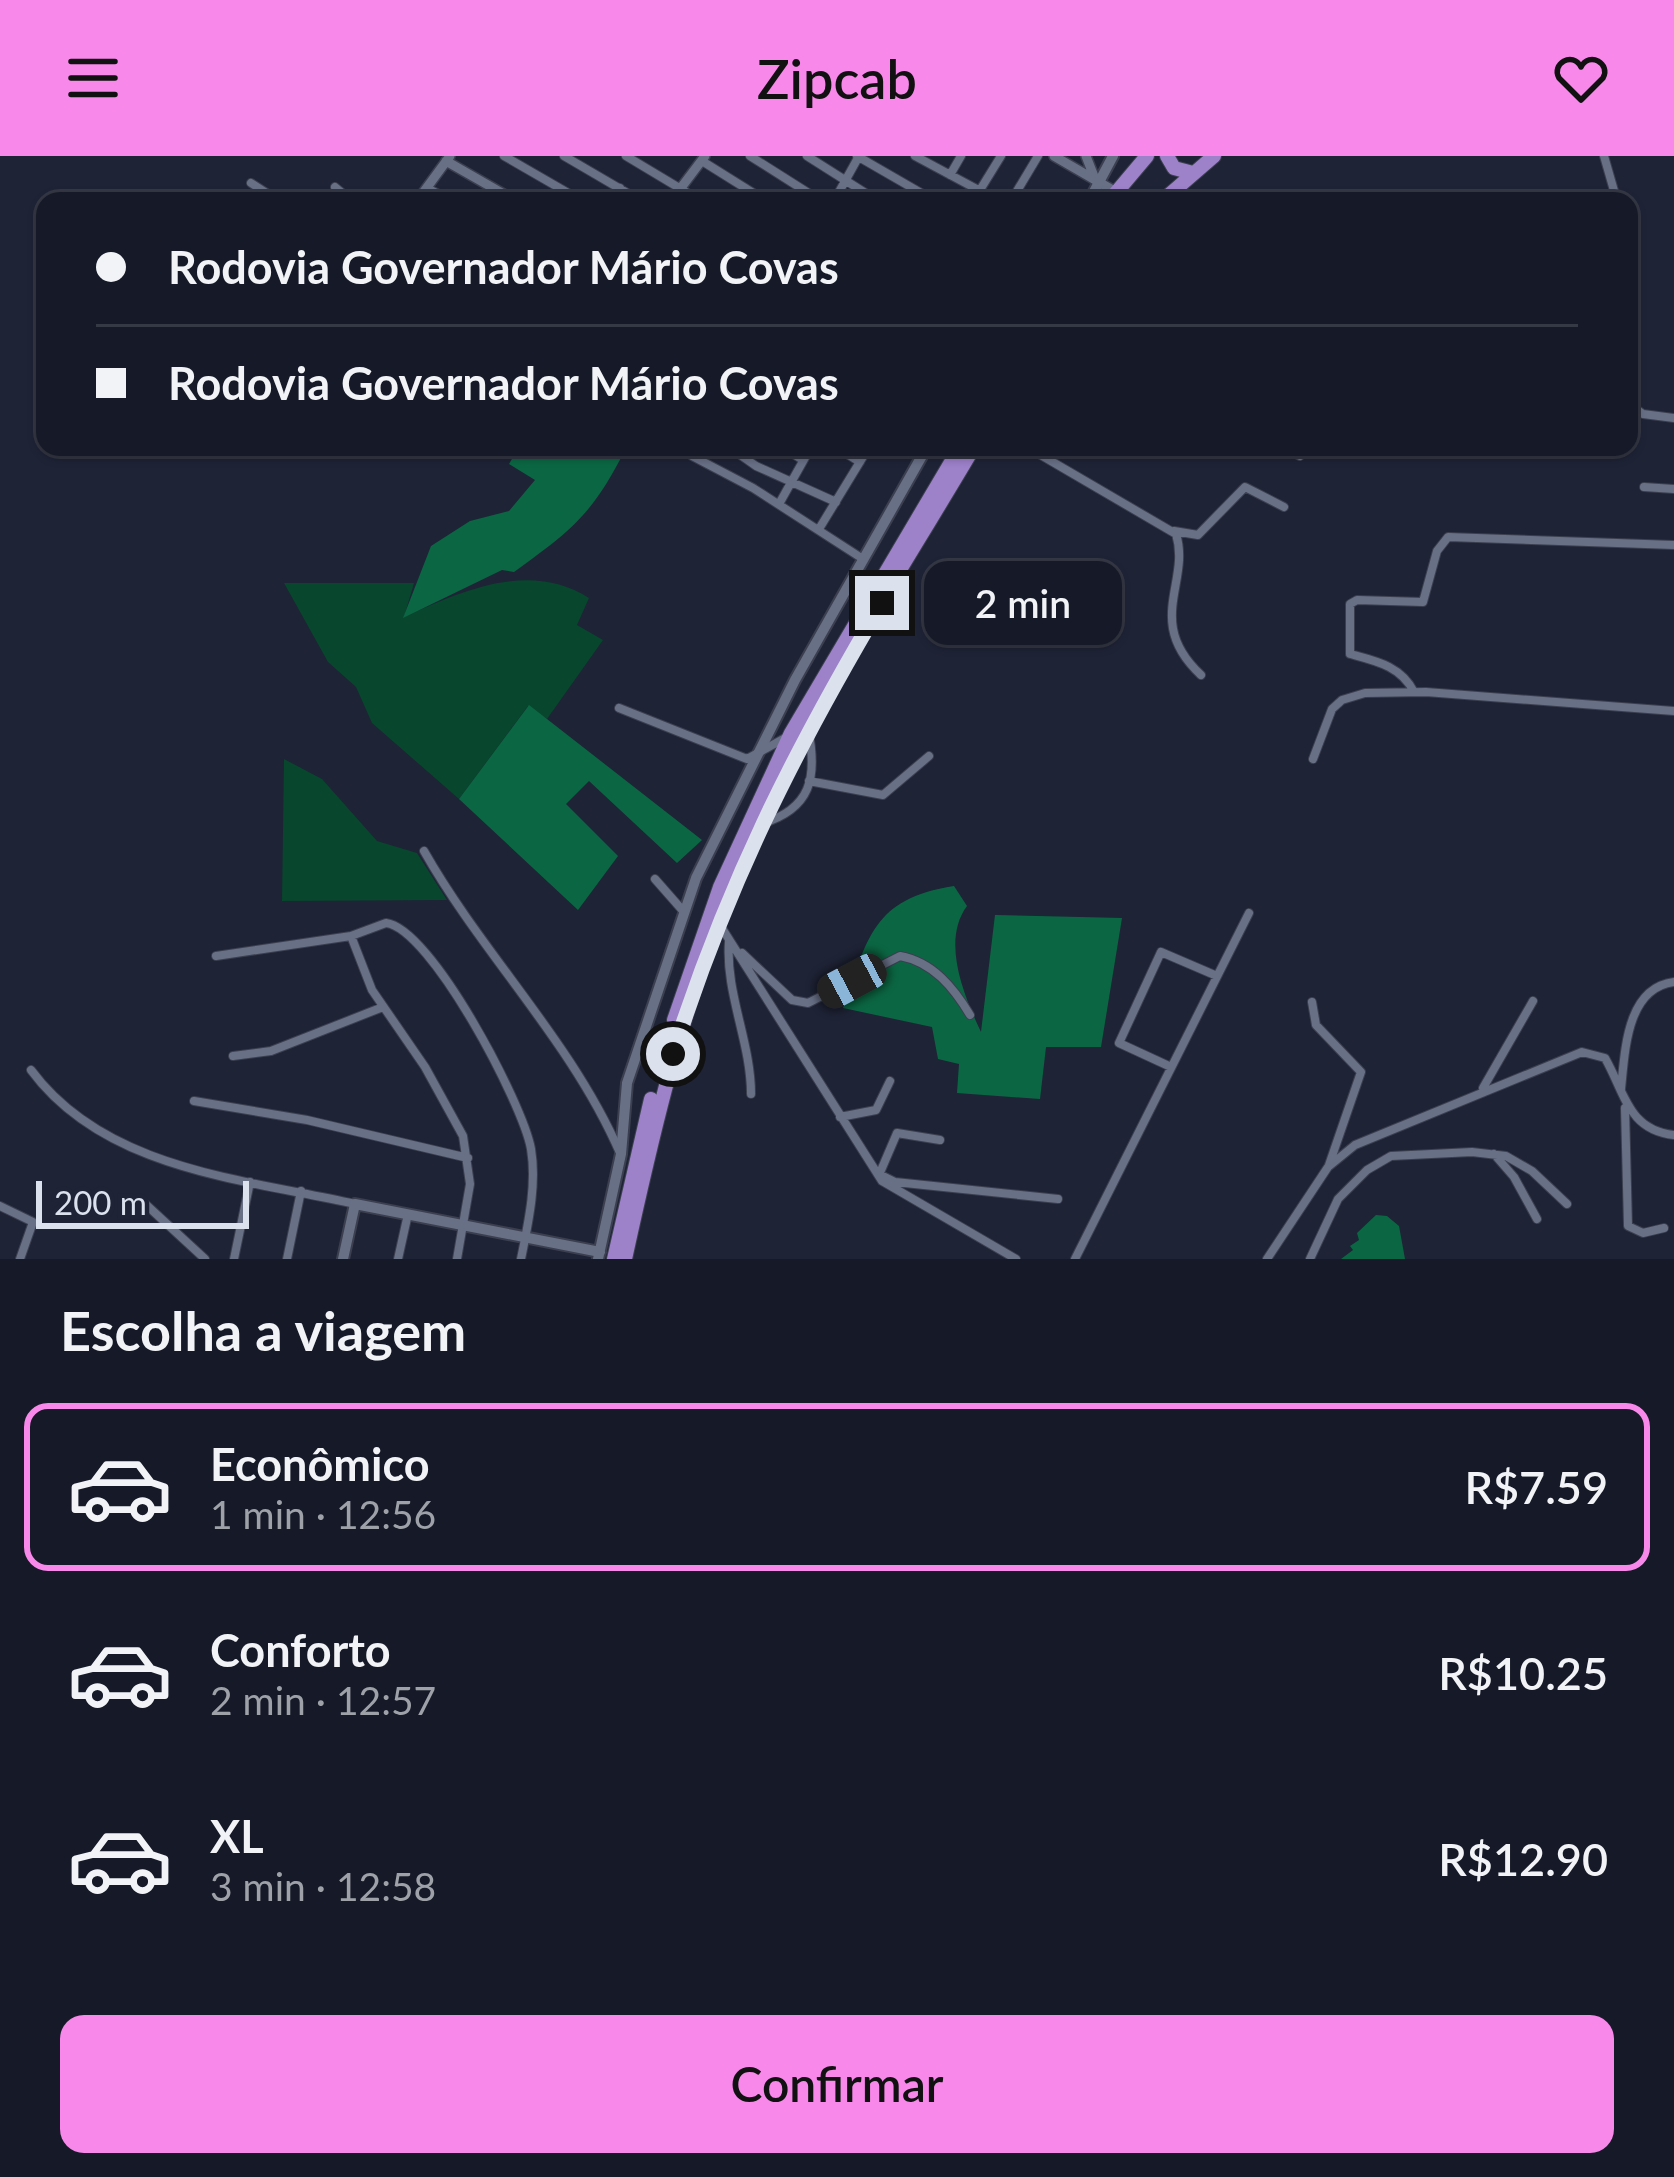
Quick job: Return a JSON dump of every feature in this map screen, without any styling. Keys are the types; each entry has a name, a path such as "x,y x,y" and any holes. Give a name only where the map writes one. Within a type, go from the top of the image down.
{"highway":[{"path":"1116,192 1147,156"},
{"path":"1167,156 1174,168 1193,173"},
{"path":"1172,192 1214,156"},
{"path":"604,1257 719,887 791,733 955,456"},
{"path":"626,1259 673,1054 718,921 808,729 969,456"}],"main road":[{"path":"1093,192 1113,156"},
{"path":"343,1259 356,1204 604,1257 627,1084 710,846 751,760 922,456"}],"street":[{"path":"504,156 566,192"},
{"path":"563,156 626,192"},
{"path":"626,156 686,192"},
{"path":"750,156 807,192"},
{"path":"807,156 863,192"},
{"path":"839,192 858,156 920,192"},
{"path":"950,175 961,156"},
{"path":"980,190 1001,156"},
{"path":"1016,192 1038,156"},
{"path":"1054,156 1108,192"},
{"path":"1086,156 1098,181"},
{"path":"1604,156 1614,192"},
{"path":"677,192 703,158 753,192"},
{"path":"921,158 983,192"},
{"path":"424,192 448,159 501,192"},
{"path":"251,182 266,192"},
{"path":"335,187 341,192"},
{"path":"427,188 435,192"},
{"path":"618,192 620,188"},
{"path":"1638,412 1674,418"},
{"path":"692,456 779,504 863,559"},
{"path":"745,456 836,502"},
{"path":"797,456 803,460"},
{"path":"779,504 805,456"},
{"path":"850,456 860,462"},
{"path":"819,530 864,456"},
{"path":"1043,456 1172,531 1198,535 1245,488 1284,508"},
{"path":"1644,487 1674,489"},
{"path":"1172,531 1178,547 1172,622 1183,650 1202,675"},
{"path":"1414,692 1404,676 1385,664 1350,654 1350,604 1358,600 1423,602 1437,551 1448,536 1674,545"},
{"path":"1312,759 1325,720 1342,700 1365,693 1414,692 1674,711"},
{"path":"619,708 751,760"},
{"path":"760,824 792,812 809,781 808,729"},
{"path":"751,760 791,733"},
{"path":"809,781 883,795 929,756"},
{"path":"751,760 759,803"},
{"path":"424,850 466,920 511,976 601,1109 621,1154"},
{"path":"655,879 684,912"},
{"path":"1075,1259 1250,913"},
{"path":"718,921 879,1175 1016,1259"},
{"path":"216,956 351,936 377,924 403,927 436,963 528,1135 533,1166 521,1259"},
{"path":"351,936 383,1007 452,1112 468,1158 457,1259"},
{"path":"729,939 792,1000 808,1003 900,956 916,959 938,975 955,990 970,1015"},
{"path":"729,939 727,966 751,1067 751,1094"},
{"path":"1171,1067 1119,1042 1161,952 1217,976"},
{"path":"1664,1228 1635,1232 1628,1226 1623,1095 1635,1014 1655,988 1674,982"},
{"path":"1482,1090 1533,1001"},
{"path":"1268,1259 1328,1167 1361,1072 1316,1025 1312,1003"},
{"path":"233,1056 272,1051 383,1007"},
{"path":"1328,1167 1355,1145 1482,1090 1590,1051 1605,1058 1646,1129 1674,1136"},
{"path":"32,1070 65,1108 130,1145 180,1166 356,1204"},
{"path":"840,1117 877,1110 890,1081"},
{"path":"194,1101 308,1120 468,1158"},
{"path":"879,1175 897,1133 940,1140"},
{"path":"1493,1153 1514,1177 1537,1219"},
{"path":"1310,1259 1338,1198 1380,1161 1406,1154 1493,1153 1532,1171 1568,1204"},
{"path":"879,1175 895,1182 1058,1199"},
{"path":"233,1259 250,1182"},
{"path":"287,1259 301,1191"},
{"path":"141,1200 205,1259"},
{"path":"0,1206 33,1222 20,1259"},
{"path":"398,1259 408,1214"}],"green space":[{"path":"514,456 622,456 603,489 566,532 514,572 502,570 403,618 431,546 470,521 509,511 535,480 509,464"},
{"path":"519,580 543,581 589,598 577,625 603,640 547,719 528,706 459,799 372,723 356,687 328,662 284,583 414,583 404,617 472,590"},
{"path":"529,705 702,840 677,863 589,781 566,804 618,856 578,910 459,799"},
{"path":"284,759 322,779 377,841 417,853 447,900 282,901"},
{"path":"954,886 967,906 956,935 958,969 981,1032 995,915 1122,918 1101,1047 1046,1047 1040,1099 957,1093 959,1064 938,1059 932,1027 843,1008 867,942 889,912 927,892"},
{"path":"1376,1215 1387,1216 1399,1226 1405,1259 1341,1259 1353,1250 1350,1246 1359,1240 1357,1233"}],"route":[{"path":"673,1054 718,921 771,800 882,603"}]}
